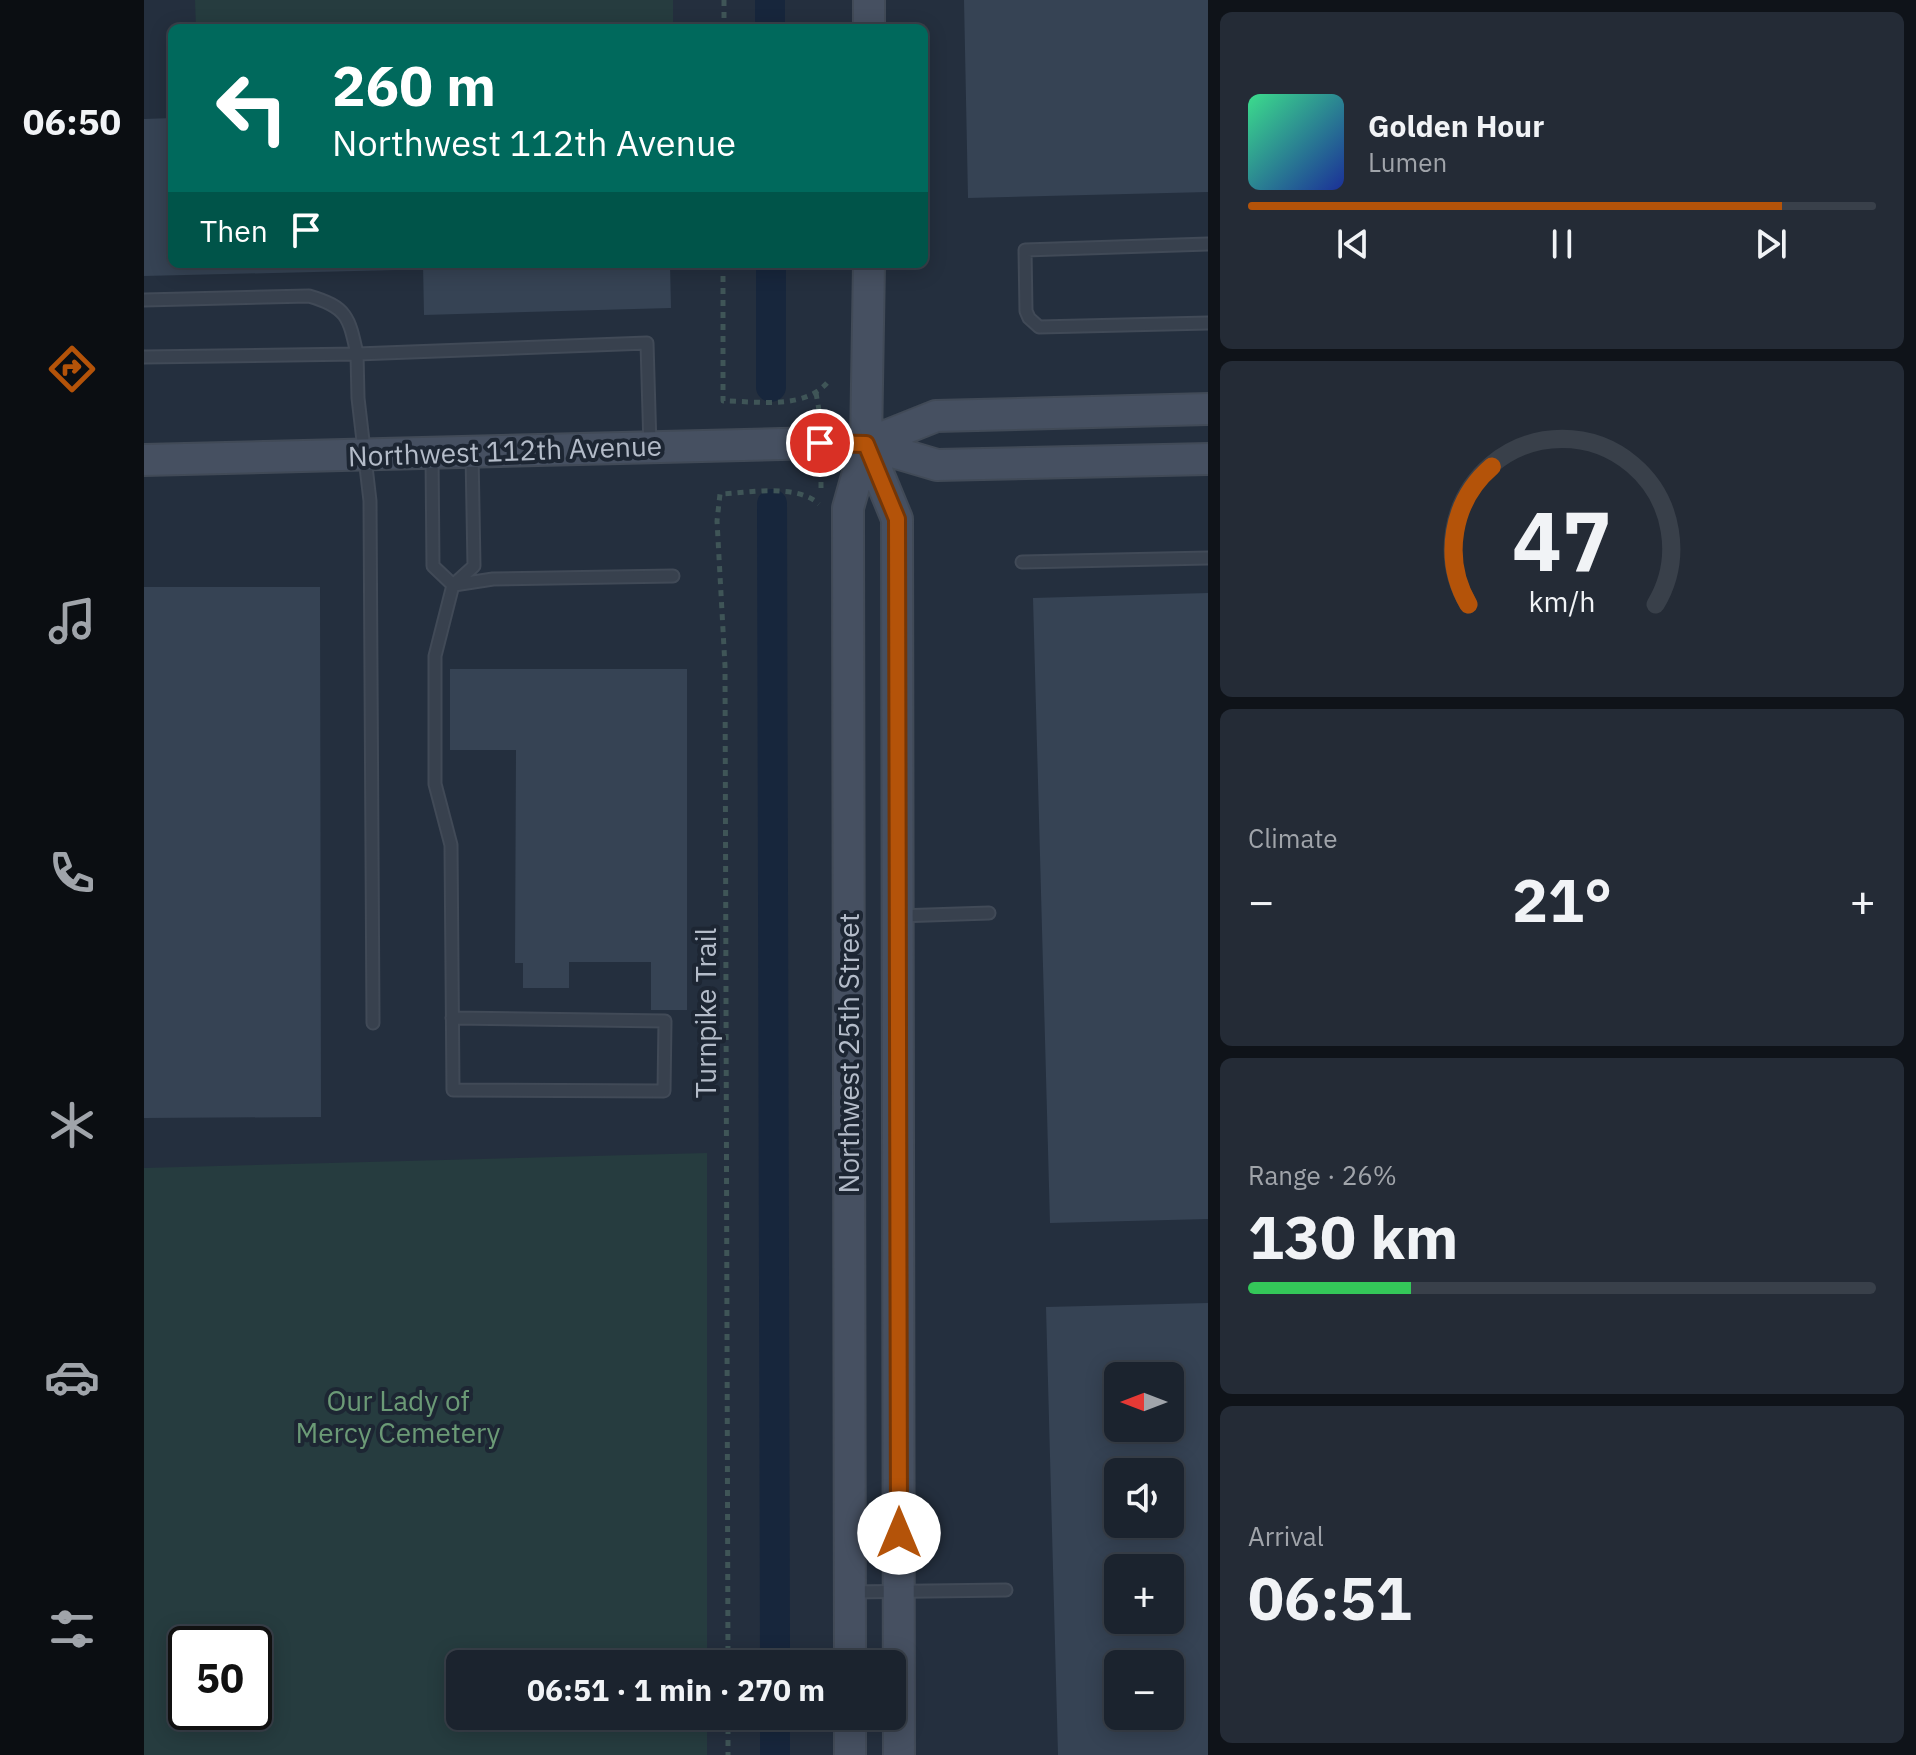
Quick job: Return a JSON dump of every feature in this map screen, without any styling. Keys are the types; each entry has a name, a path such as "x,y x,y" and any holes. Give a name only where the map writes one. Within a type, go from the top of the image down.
{"main road":[{"path":"869,0 869,24"},
{"name":"Northwest 25th Street","path":"850,1650 848,508 866,444 869,268"},
{"name":"Northwest 112th Avenue","path":"866,444 936,416 1208,409"},
{"name":"Northwest 25th Street","path":"866,444 897,519 899,1755"},
{"name":"Northwest 112th Avenue","path":"144,460 866,444 937,465 1208,459"},
{"path":"850,1730 850,1755"}],"lane":[{"path":"1208,244 1025,250 1026,311 1039,327 1208,323"},
{"path":"144,300 309,296 332,303 346,313 357,354 358,404 366,455 370,517 373,1023"},
{"path":"144,357 357,354 647,343 650,448"},
{"path":"452,1018 665,1021 664,1091 453,1090 452,1018 451,845 435,784 435,656 453,585 474,566 472,452"},
{"path":"432,454 433,566 453,585"},
{"path":"1022,562 1208,558"},
{"path":"453,585 493,579 673,576"},
{"path":"898,916 989,913"},
{"path":"849,1592 1006,1590"}],"path":[{"path":"724,0 724,24"},
{"path":"723,268 723,401 793,401 818,396 827,383"},
{"name":"Turnpike Trail","path":"728,1650 725,682 717,521 720,494 800,493 813,499 826,512"},
{"path":"728,1730 728,1755"}],"green space":[{"path":"195,0 673,0 673,24 196,24"},
{"name":"Our Lady of Mercy Cemetery","path":"707,1153 707,1650 446,1650 446,1730 707,1730 707,1755 144,1755 144,1168"}],"building":[{"path":"964,0 1208,0 1208,192 968,198"},
{"path":"168,118 168,268 396,270 144,276 144,119"},
{"path":"423,268 670,268 671,308 424,315"},
{"path":"144,587 320,587 321,1117 144,1118"},
{"path":"1208,593 1208,1219 1050,1223 1033,598"},
{"path":"450,669 687,669 687,1010 651,1010 651,962 569,962 569,988 523,988 523,963 515,963 516,750 450,750"},
{"path":"1208,1303 1208,1755 1058,1755 1046,1307"}],"waterway":[{"path":"770,0 770,24"},
{"path":"771,268 771,387"},
{"path":"772,504 775,1650"},
{"path":"775,1730 775,1755"}],"route":[{"path":"820,443 866,444 897,519 899,1533"}]}
